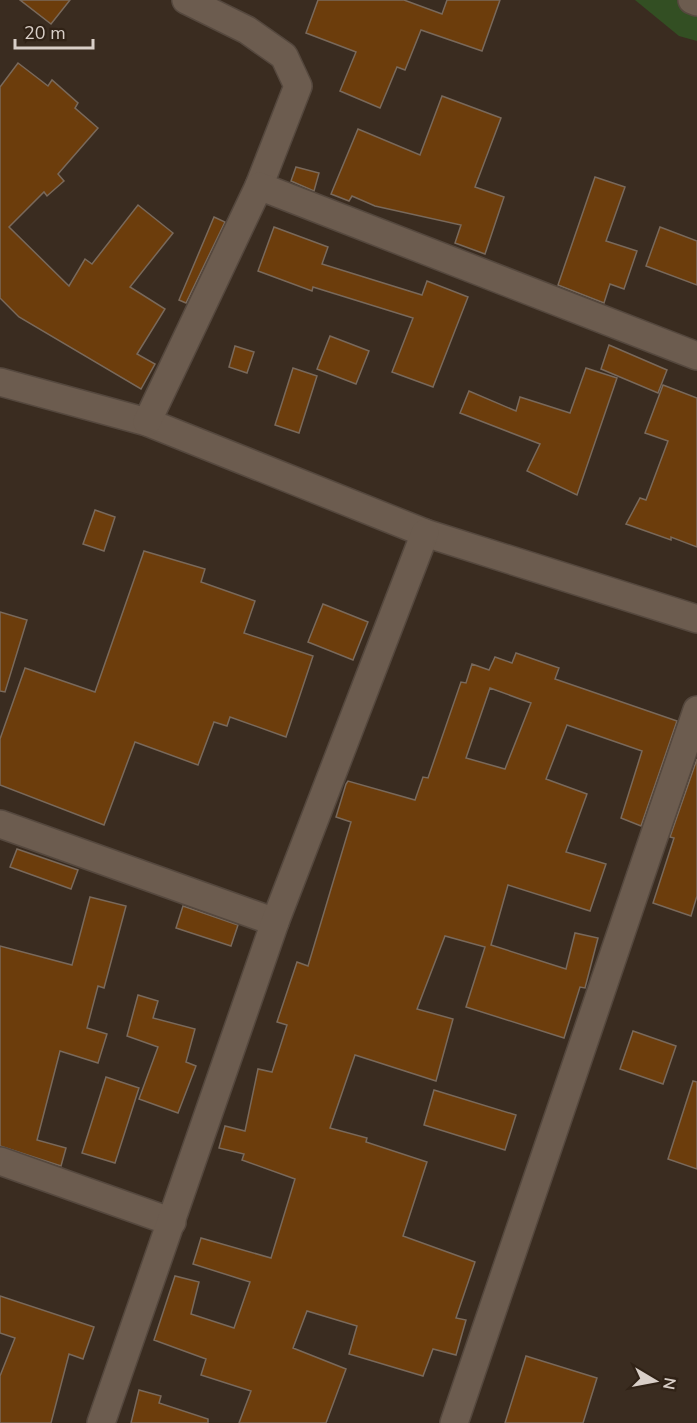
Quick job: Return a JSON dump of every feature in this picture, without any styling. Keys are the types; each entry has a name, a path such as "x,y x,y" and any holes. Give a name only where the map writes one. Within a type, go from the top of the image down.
{"street":[{"path":"147,422 259,186 298,86 294,73 284,56 247,30 186,0"},
{"path":"692,0 697,2"},
{"path":"259,186 697,356"},
{"path":"0,382 147,422 425,532 697,619"},
{"path":"101,1423 275,922 425,532"},
{"path":"454,1423 697,710"},
{"path":"0,824 275,922"},
{"path":"0,1161 172,1222"}],"green space":[{"path":"635,0 697,0 697,41 679,36"}],"building":[{"path":"20,0 70,0 51,24"},
{"path":"318,0 404,0 442,14 447,0 500,0 482,51 421,30 405,70 397,67 380,108 340,91 356,52 306,33"},
{"path":"18,63 48,86 52,80 78,103 75,108 98,128 58,174 64,181 47,196 44,192 9,227 69,286 85,259 92,264 138,205 173,233 130,287 165,309 137,354 155,364 141,389 19,317 0,298 0,87"},
{"path":"442,96 501,118 475,187 504,197 485,254 455,243 461,225 375,206 352,196 349,201 331,194 358,129 420,155"},
{"path":"296,167 319,173 314,191 291,181"},
{"path":"595,177 625,187 606,241 637,251 624,289 610,284 604,303 558,285"},
{"path":"214,217 225,222 186,303 179,300"},
{"path":"274,227 328,247 322,264 422,295 427,281 468,297 433,387 392,372 413,318 313,287 312,291 258,271"},
{"path":"660,227 697,241 697,285 646,266"},
{"path":"330,336 369,351 356,384 317,369"},
{"path":"609,345 667,370 658,393 601,369"},
{"path":"235,346 254,352 247,373 229,367"},
{"path":"293,368 317,376 299,433 275,425"},
{"path":"586,368 617,378 577,495 527,471 540,444 460,413 469,391 516,411 520,397 570,413"},
{"path":"663,385 697,398 697,547 626,524 640,498 646,500 668,441 645,433"},
{"path":"95,510 115,517 104,551 83,544"},
{"path":"144,551 205,569 201,582 255,601 244,633 313,656 286,737 230,717 227,726 214,722 198,765 135,742 104,825 0,785 0,739 25,668 95,692"},
{"path":"323,604 368,622 353,660 308,642"},
{"path":"0,612 27,620 5,692 0,691"},
{"path":"516,653 559,668 555,679 677,721 641,826 621,818 642,751 567,725 546,779 587,794 566,852 606,864 590,911 508,885 491,945 566,969 575,933 598,938 585,988 580,987 564,1038 466,1007 485,947 445,936 417,1009 453,1019 436,1081 355,1055 330,1128 367,1138 366,1142 427,1162 403,1236 475,1262 456,1318 466,1320 456,1355 433,1349 423,1376 349,1354 357,1326 307,1311 293,1348 346,1369 326,1423 239,1423 251,1391 201,1375 206,1359 154,1340 175,1276 199,1282 191,1314 234,1328 250,1282 193,1264 201,1238 271,1258 295,1179 242,1160 244,1154 219,1148 225,1126 245,1131 258,1069 272,1072 287,1025 277,1022 297,962 308,966 351,822 336,817 346,784 348,781 415,800 423,777 428,778 461,682 466,683 472,664 489,670 495,657 512,663","holes":["490,688 531,703 505,769 466,758"]},
{"path":"697,759 697,896 691,916 653,903 674,838 670,837"},
{"path":"17,849 78,870 71,889 10,867"},
{"path":"90,897 126,906 104,988 98,986 87,1028 107,1034 98,1063 60,1051 37,1140 66,1148 61,1166 0,1146 0,946 72,965"},
{"path":"183,906 238,925 231,946 176,928"},
{"path":"138,995 158,1001 153,1018 195,1029 186,1062 196,1066 178,1113 139,1099 158,1047 127,1036"},
{"path":"633,1031 676,1046 663,1084 620,1069"},
{"path":"106,1077 139,1088 115,1163 82,1153"},
{"path":"693,1081 697,1082 697,1169 668,1159"},
{"path":"434,1090 516,1115 505,1150 424,1125"},
{"path":"0,1296 94,1327 83,1359 69,1354 51,1423 0,1423 0,1376 15,1338 0,1333"},
{"path":"526,1356 597,1378 583,1423 505,1423"},
{"path":"139,1390 161,1396 159,1403 208,1419 208,1423 131,1423"}]}
